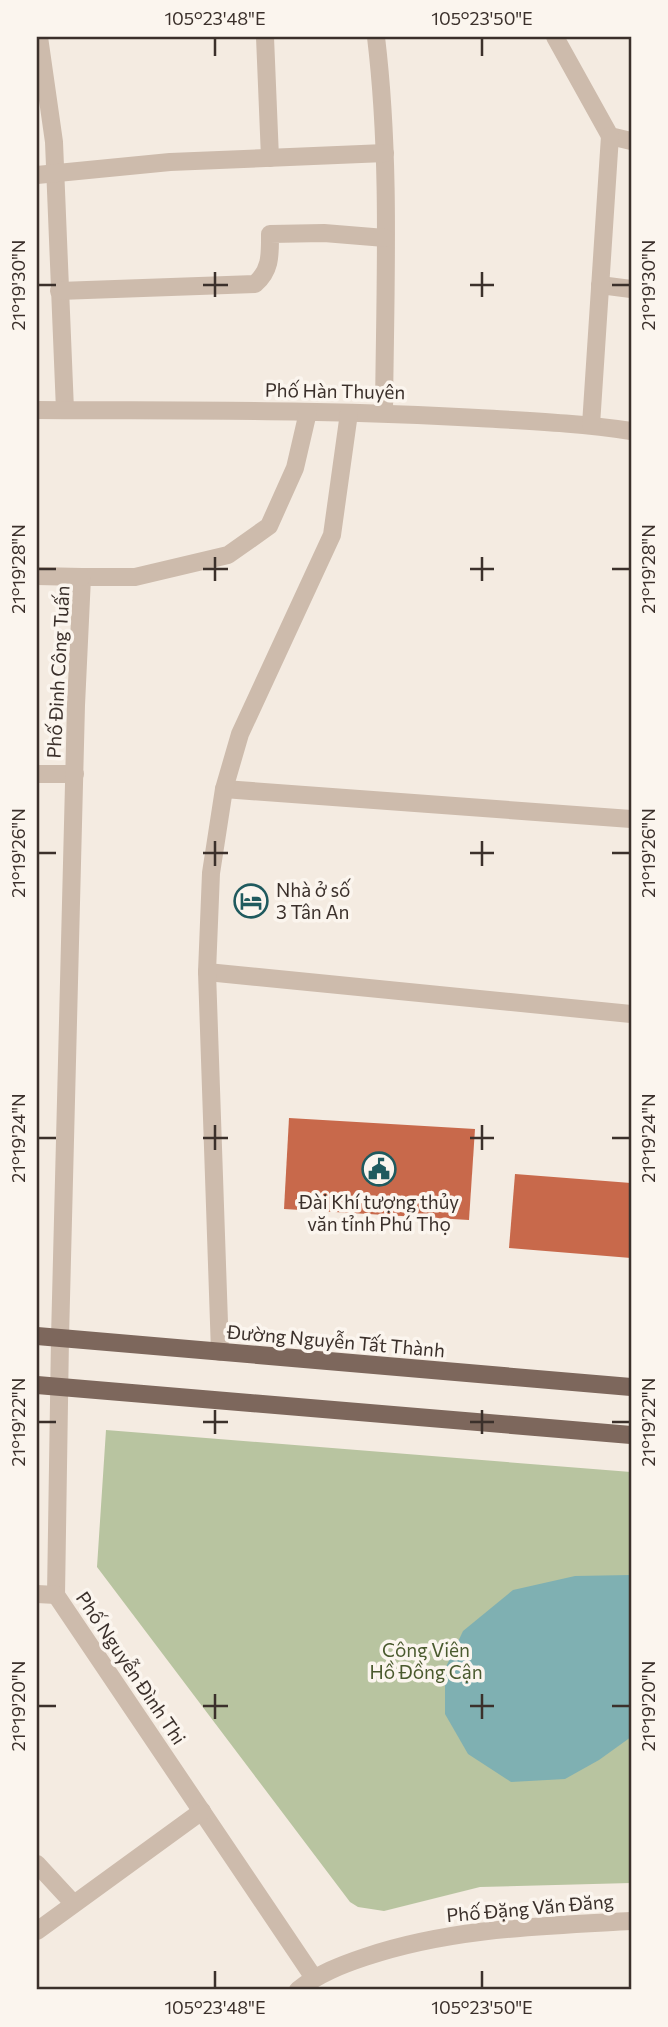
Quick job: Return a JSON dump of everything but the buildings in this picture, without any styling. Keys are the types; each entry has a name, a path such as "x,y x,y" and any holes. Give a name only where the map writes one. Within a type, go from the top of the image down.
{"main road":[{"name":"Đường Nguyễn Tất Thành","path":"37,1336 631,1387"},
{"path":"37,1385 631,1435"}],"street":[{"path":"39,37 54,142 46,175 59,291 65,411"},
{"path":"265,37 270,158"},
{"path":"376,37 383,92 385,152 384,413"},
{"path":"555,37 610,136 591,425"},
{"path":"610,136 631,141"},
{"path":"46,175 170,162 385,152"},
{"path":"59,291 255,284 265,275 270,255 270,234 324,233 385,238"},
{"path":"600,285 631,289"},
{"name":"Phố Hàn Thuyên","path":"37,410 384,413 591,425 631,431"},
{"name":"Phố Đinh Công Tuấn","path":"60,1338 82,577 135,577 228,555 269,526 295,468 308,411"},
{"path":"220,1352 208,972 211,873 224,789 240,734 332,535 349,412"},
{"path":"37,576 82,577"},
{"path":"37,774 75,774"},
{"path":"224,789 631,819"},
{"path":"208,972 631,1014"},
{"name":"Phố Nguyễn Đình Thi","path":"60,1338 56,1595 314,1978"},
{"path":"37,1594 56,1595"},
{"path":"38,1926 202,1811"},
{"path":"37,1864 73,1903"},
{"name":"Phố Đặng Văn Đăng","path":"298,1990 314,1978 380,1952 453,1934 631,1921"}],"green space":[{"name":"Công Viên Hồ Đồng Cận","path":"106,1430 631,1472 631,1883 480,1887 384,1911 358,1907 350,1902 97,1567"}],"water":[{"path":"631,1575 631,1737 599,1760 565,1779 511,1782 468,1754 445,1714 445,1669 463,1631 513,1590 575,1576"}],"place":[{"name":"Nhà ở số 3 Tân An","path":"251,901"},
{"name":"Đài Khí tượng thủy văn tỉnh Phú Thọ","path":"379,1169"}]}
